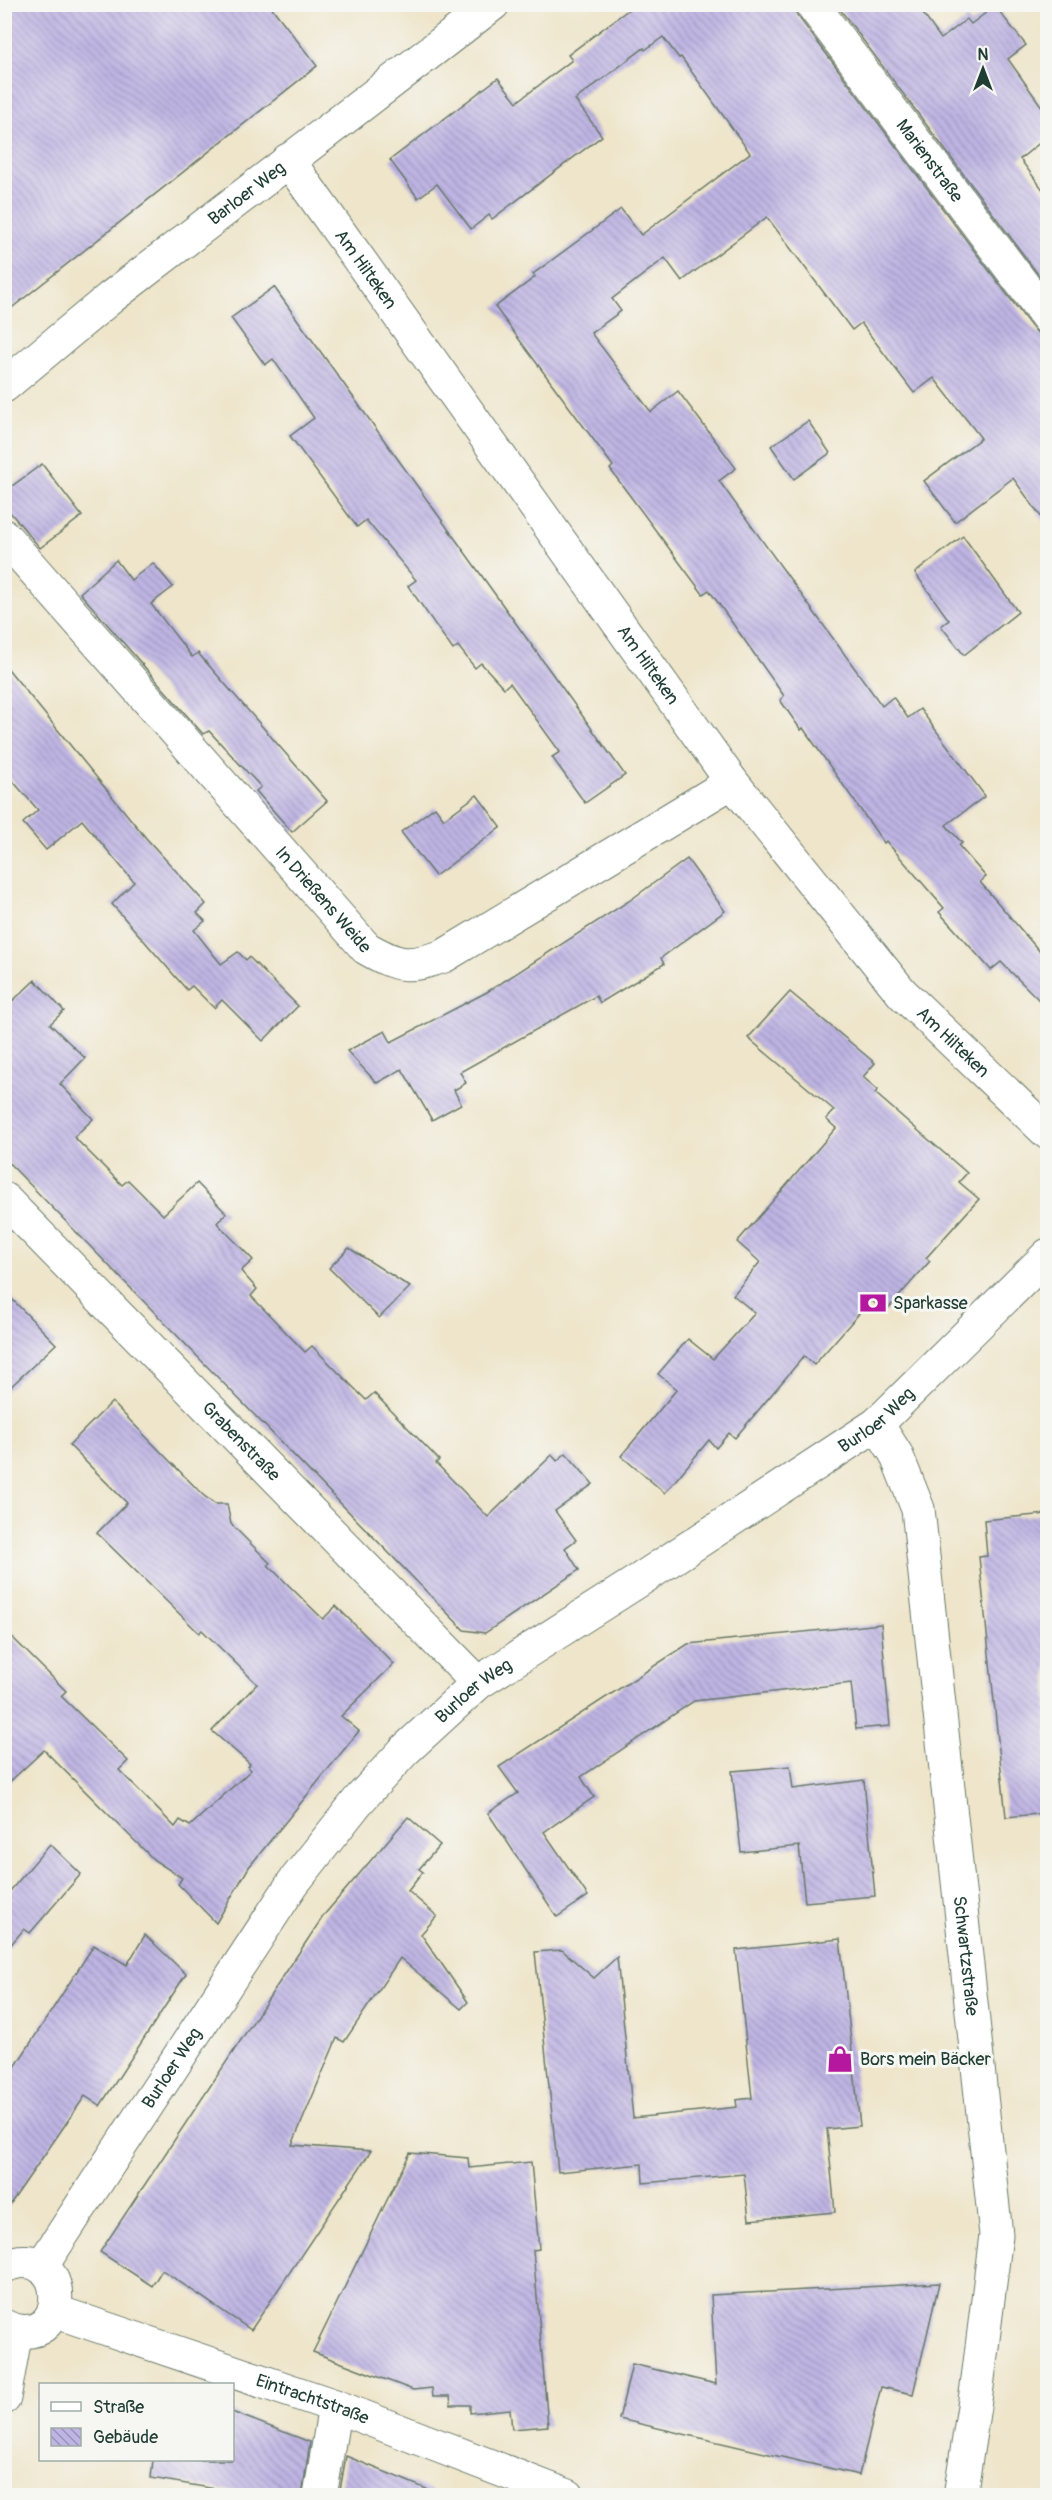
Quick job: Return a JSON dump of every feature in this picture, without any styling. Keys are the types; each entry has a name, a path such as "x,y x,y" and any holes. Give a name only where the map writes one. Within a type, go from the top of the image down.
{"street":[{"name":"Barloer Weg","path":"4,386 110,298 493,4"},
{"name":"Marienstraße","path":"812,4 1047,318"},
{"name":"Am Hilteken","path":"288,160 732,782 902,993 1047,1133"},
{"name":"In Drießens Weide","path":"4,536 366,948 390,962 417,965 444,956 732,782"},
{"name":"Grabenstraße","path":"4,1199 478,1683"},
{"name":"Burloer Weg","path":"41,2267 293,1883 358,1801 405,1750 478,1683 657,1569 877,1424 1047,1255"},
{"name":"Schwartzstraße","path":"877,1424 896,1454 918,1509 996,2235 977,2387 960,2496"},
{"path":"4,2266 17,2262 29,2262 41,2267 50,2275 56,2286 57,2299 48,2321 39,2328 27,2331 10,2328 4,2398"},
{"name":"Eintrachtstraße","path":"54,2311 335,2406 568,2496"},
{"path":"320,2496 335,2406"}],"building":[{"path":"4,4 269,4 317,66 4,314"},
{"path":"636,4 794,4 797,15 1033,329 1040,335 1047,336 1047,525 1013,478 955,522 924,481 981,438 934,378 914,393 861,323 852,330 767,217 682,281 665,258 612,299 621,311 591,333 651,412 678,391 736,468 719,481 882,706 893,697 908,718 920,709 985,796 946,825 962,843 959,846 986,877 980,882 1047,960 1047,1008 1001,962 991,970 939,912 944,908 886,841 884,843 803,728 801,730 780,700 784,696 709,590 703,594 610,469 613,466 495,307 535,277 533,274 621,209 641,235 750,153 681,57 679,58 663,37 645,50 644,48 575,100 602,136 492,219 489,215 471,229 437,184 418,198 390,160 498,78 517,102 572,60 568,55"},
{"path":"836,4 916,4 941,39 967,19 971,24 995,6 1026,45 1008,59 1047,114 1047,137 1020,159 1047,195 1047,286"},
{"path":"274,287 625,775 585,803 552,757 560,752 510,683 504,688 481,663 475,668 458,646 453,650 408,586 416,580 366,520 357,527 290,436 314,418 273,359 265,365 231,318"},
{"path":"808,421 830,453 794,479 771,446"},
{"path":"42,464 82,516 40,548 4,505 4,492"},
{"path":"963,536 1018,612 964,655 941,626 949,620 915,573"},
{"path":"116,560 131,580 153,563 173,587 151,604 192,657 198,653 327,801 292,832 256,791 261,787 209,731 203,734 80,593"},
{"path":"4,664 146,838 206,904 197,913 205,921 194,930 221,964 238,952 246,960 249,957 298,1006 263,1041 222,1000 214,1008 192,986 187,990 112,904 134,882 82,820 46,850 23,823 38,810 4,771"},
{"path":"477,795 501,827 435,876 401,832 435,807 444,819"},
{"path":"687,859 725,911 661,958 664,964 600,1003 596,996 460,1072 466,1083 454,1090 461,1104 432,1120 402,1069 377,1083 347,1051 385,1031 391,1042 487,992 629,901"},
{"path":"35,980 64,1011 50,1024 85,1058 60,1084 93,1119 74,1137 122,1185 128,1180 163,1215 197,1183 226,1213 217,1223 253,1260 241,1271 257,1289 251,1296 305,1352 312,1346 366,1400 374,1393 439,1460 436,1463 488,1517 552,1455 557,1461 566,1453 593,1484 555,1511 576,1540 565,1548 579,1570 485,1633 464,1630 4,1158 4,1009"},
{"path":"790,992 875,1063 863,1077 878,1090 875,1093 967,1173 959,1182 979,1199 926,1258 930,1261 885,1312 871,1300 814,1365 804,1356 735,1438 729,1433 716,1448 709,1440 665,1493 621,1456 677,1389 658,1374 688,1339 713,1359 755,1313 733,1295 760,1262 737,1242 836,1128 826,1119 834,1110 748,1038"},
{"path":"349,1248 410,1287 379,1318 329,1268"},
{"path":"4,1291 56,1344 4,1393"},
{"path":"112,1402 203,1495 215,1504 227,1504 231,1524 270,1563 268,1565 323,1619 336,1606 394,1664 341,1716 359,1731 249,1867 216,1923 178,1884 182,1878 154,1860 44,1750 4,1787 4,1629 66,1691 61,1696 128,1761 119,1770 175,1827 180,1820 190,1826 251,1770 248,1767 250,1764 212,1731 257,1684 202,1630 199,1633 97,1533 127,1503 69,1445"},
{"path":"1047,1514 1047,1813 1006,1817 979,1557 987,1556 984,1520"},
{"path":"881,1624 890,1726 856,1729 851,1683 694,1701 581,1777 594,1797 544,1832 588,1896 557,1917 488,1813 518,1793 499,1767 688,1644"},
{"path":"790,1766 793,1789 864,1780 875,1896 805,1902 799,1846 741,1852 732,1771"},
{"path":"408,1817 440,1845 419,1869 423,1872 408,1891 437,1916 421,1934 468,2002 461,2009 400,1958 344,2042 337,2038 292,2145 371,2151 251,2330 162,2270 152,2286 100,2252 324,1915"},
{"path":"50,1844 81,1874 30,1933 24,1929 4,1953 4,1898"},
{"path":"145,1935 186,1974 100,2106 85,2096 4,2213 4,2084 94,1945 127,1965"},
{"path":"840,1939 860,2126 827,2129 835,2212 749,2220 744,2174 643,2183 642,2164 558,2172 535,1952 562,1950 594,1978 617,1957 633,2118 737,2107 736,2100 752,2098 736,1950"},
{"path":"410,2153 468,2158 469,2168 531,2162 539,2249 533,2250 548,2426 512,2429 510,2409 470,2413 470,2405 451,2405 450,2396 433,2396 432,2388 413,2390 313,2352"},
{"path":"939,2283 913,2394 881,2387 859,2475 619,2419 632,2364 716,2384 711,2295"},
{"path":"234,2413 310,2442 302,2496 257,2496 151,2478 153,2461 234,2461"},
{"path":"346,2456 439,2494 439,2496 339,2496"}],"place":[{"name":"Sparkasse","path":"873,1303"},
{"name":"Bors mein Bäcker","path":"840,2059"}]}
